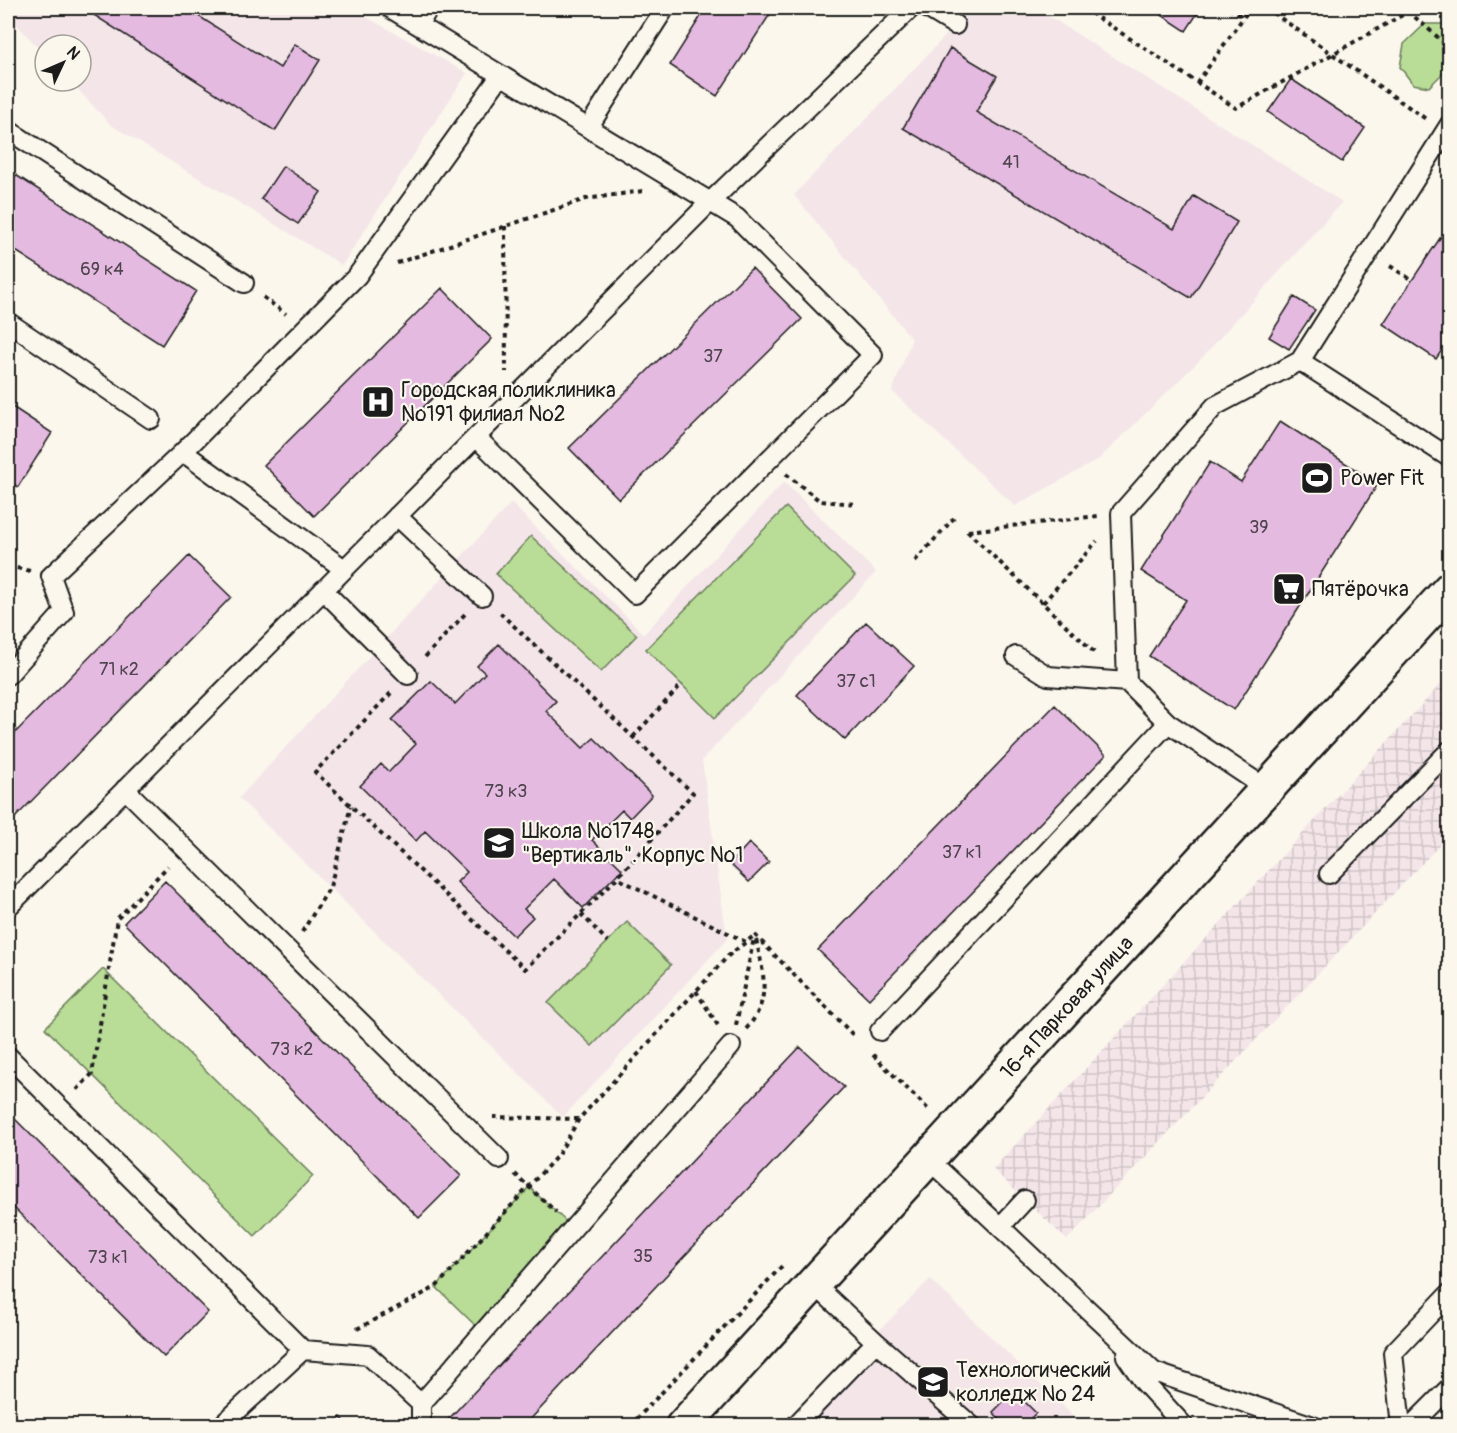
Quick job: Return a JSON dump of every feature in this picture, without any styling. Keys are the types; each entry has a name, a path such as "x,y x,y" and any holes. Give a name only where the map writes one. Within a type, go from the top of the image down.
{"main road":[{"name":"16-я Парковая улица","path":"683,1425 1449,589"}],"lane":[{"path":"390,8 737,218 873,355 635,594 476,437"},
{"path":"418,25 429,8"},
{"path":"588,128 665,8"},
{"path":"8,907 710,202 910,8"},
{"path":"927,8 955,25"},
{"path":"8,675 64,612 51,576 310,332 357,276 501,75"},
{"path":"1127,682 1121,513 1215,406 1300,361 1447,128"},
{"path":"8,130 244,283"},
{"path":"8,322 151,420"},
{"path":"1300,361 1449,458"},
{"path":"183,452 344,569"},
{"path":"396,516 482,596"},
{"path":"323,590 408,675"},
{"path":"1016,656 1048,676 1127,682 1168,723 1267,789"},
{"path":"880,1030 1168,723"},
{"path":"1329,874 1449,750"},
{"path":"125,789 499,1159"},
{"path":"421,1425 421,1404 731,1046"},
{"path":"8,1056 309,1350 368,1355 421,1404"},
{"path":"928,1160 1154,1372 1313,1425"},
{"path":"1000,1227 1024,1200"},
{"path":"814,1284 972,1425"},
{"path":"1401,1425 1393,1353 1449,1293"},
{"path":"1109,1329 1143,1381 1184,1425"},
{"path":"795,1425 876,1341"},
{"path":"221,1425 309,1350"},
{"path":"1411,1425 1449,1387"}],"path":[{"path":"1083,8 1236,108 1415,8"},
{"path":"1229,8 1243,18"},
{"path":"1197,83 1250,8"},
{"path":"1266,8 1447,128"},
{"path":"1408,11 1449,48"},
{"path":"357,276 586,199 682,186"},
{"path":"505,226 506,406"},
{"path":"244,283 310,332"},
{"path":"756,473 788,474 820,501 856,504"},
{"path":"1043,603 1121,513"},
{"path":"1121,513 968,531 1127,682"},
{"path":"915,561 954,518"},
{"path":"482,596 693,793 617,878 525,969 315,772 408,675 482,596"},
{"path":"633,737 682,684"},
{"path":"290,952 330,887 351,806"},
{"path":"92,1074 117,919 186,848"},
{"path":"617,878 746,942"},
{"path":"581,914 608,942"},
{"path":"309,1350 436,1287 558,1155 579,1119 728,956 755,934"},
{"path":"755,934 858,1040"},
{"path":"731,1046 755,934"},
{"path":"731,1046 753,1021 766,984 755,934"},
{"path":"696,991 731,1046"},
{"path":"866,1048 930,1111"},
{"path":"455,1115 579,1119"},
{"path":"529,1186 573,1228"}],"shaded area":[{"path":"8,8 350,8 467,73 342,265 111,125 81,93 93,93 93,33 33,33 33,42 8,15"},
{"path":"972,8 1036,8 1342,202 1199,361 1099,459 1015,506 892,391 912,339 794,195"},
{"name":"Школа №1748 \"Вертикаль\". Корпус №1","path":"784,482 876,572 702,760 727,939 563,1117 239,798 511,503 644,634"},
{"path":"1449,675 1449,835 1067,1240 993,1169"},
{"name":"Технологический колледж № 24","path":"930,1279 1083,1425 785,1426"}],"green space":[{"path":"1425,24 1449,24 1449,67 1429,87 1413,84 1400,67 1404,44"},
{"path":"786,507 855,576 715,718 646,649"},
{"path":"531,536 637,635 601,672 496,574"},
{"path":"627,922 671,965 592,1046 548,1003"},
{"path":"103,969 313,1176 255,1236 45,1028"},
{"path":"529,1187 573,1228 483,1333 436,1287"}],"building":[{"path":"83,8 186,8 280,68 295,44 320,60 275,131"},
{"path":"706,8 774,8 717,96 670,65"},
{"path":"1151,8 1201,8 1186,31"},
{"path":"950,48 997,76 976,112 1174,229 1194,196 1237,222 1191,298 903,128"},
{"path":"1291,79 1365,128 1342,162 1268,112"},
{"path":"283,166 321,192 298,224 261,199"},
{"path":"8,170 196,291 162,345 8,246"},
{"path":"1450,223 1450,338 1436,359 1383,324"},
{"path":"752,268 802,319 619,499 569,448"},
{"name":"Городская поликлиника №191 филиал №2","path":"442,288 492,339 314,516 264,465"},
{"path":"1294,297 1315,310 1289,349 1269,337"},
{"path":"8,404 52,433 18,487 8,480"},
{"path":"1280,421 1378,484 1234,710 1149,656 1186,600 1141,571 1210,462 1241,482"},
{"path":"189,556 231,597 8,825 8,740"},
{"path":"866,622 914,666 845,740 797,695"},
{"path":"499,644 556,701 546,711 583,748 594,738 652,795 630,818 622,810 592,840 622,869 583,908 554,879 524,909 533,917 514,936 457,882 467,872 425,831 416,841 360,786 381,764 389,772 416,744 392,720 431,681 455,704 485,673 477,666"},
{"path":"1055,705 1106,755 869,999 818,950"},
{"path":"749,843 769,862 749,882 730,864"},
{"path":"165,881 461,1176 419,1218 124,923"},
{"path":"800,1047 844,1087 524,1426 442,1426"},
{"path":"8,1112 208,1312 164,1357 8,1202"},
{"path":"1014,1391 1036,1413 1023,1426 1006,1426 993,1412"},
{"path":"341,1417 349,1426 333,1426"}],"place":[{"name":"Городская поликлиника №191 филиал №2","path":"378,402"},
{"name":"Power Fit","path":"1317,478"},
{"name":"Пятёрочка","path":"1289,589"},
{"name":"Школа №1748 \"Вертикаль\". Корпус №1","path":"499,843"},
{"name":"Технологический колледж № 24","path":"933,1382"}]}
